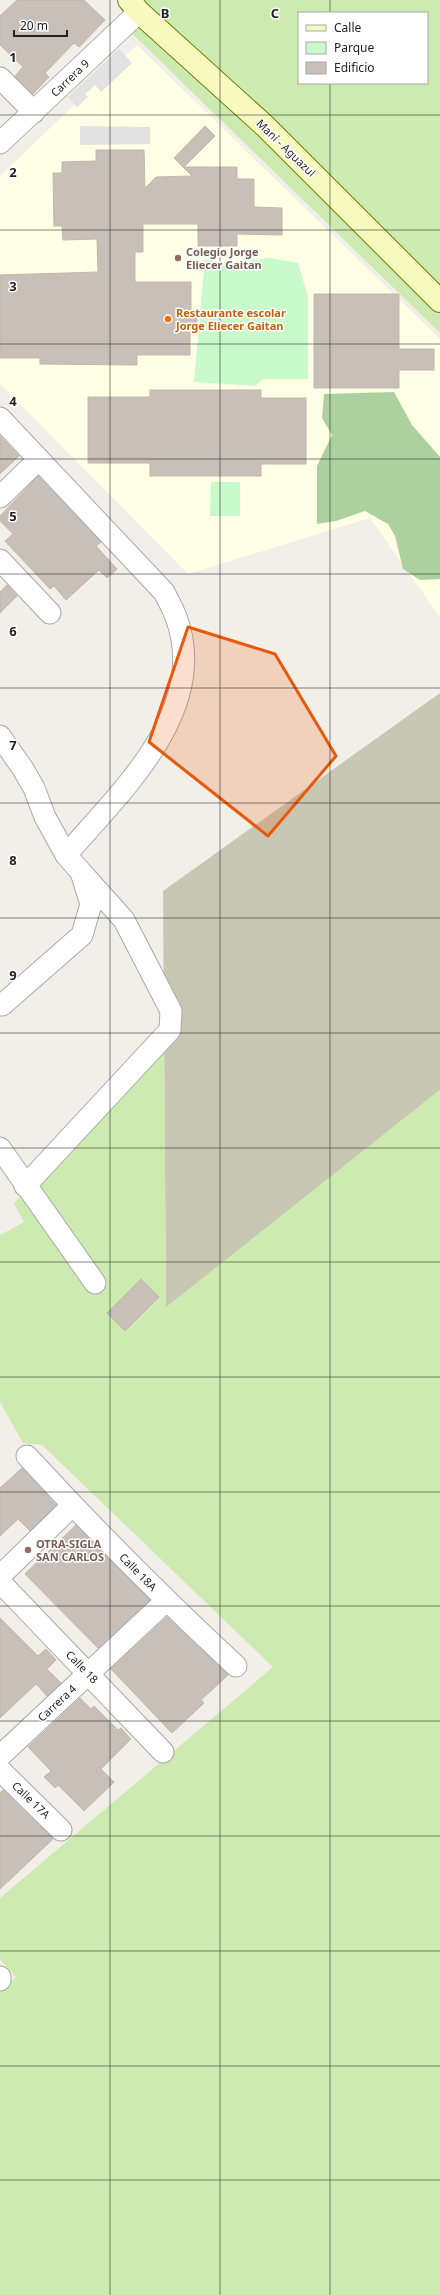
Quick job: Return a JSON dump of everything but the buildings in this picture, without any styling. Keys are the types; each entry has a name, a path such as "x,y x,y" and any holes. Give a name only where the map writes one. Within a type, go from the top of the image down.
{"street":[{"name":"Carrera 9","path":"0,143 34,112 134,6"},
{"name":"Maní - Aguazul","path":"134,6 265,126 440,301"},
{"path":"0,78 34,112"},
{"path":"0,418 164,592 176,618 183,649 182,680 176,706 150,757 66,856"},
{"path":"0,497 38,459"},
{"path":"0,560 50,613"},
{"path":"0,737 27,775 45,817 66,856 124,920 171,1011 170,1030 26,1186"},
{"path":"2,1005 82,935 91,904 82,872"},
{"path":"0,1148 95,1283"},
{"name":"Calle 18A","path":"27,1456 72,1506 166,1601 236,1666"},
{"path":"0,1576 72,1506"},
{"name":"Calle 18","path":"0,1582 163,1752"},
{"name":"Carrera 4","path":"0,1756 166,1601"},
{"name":"Calle 17A","path":"0,1770 61,1830"}],"highlighted area":[{"path":"188,627 275,654 336,756 268,836 149,742"}],"shaded area":[{"name":"Colegio Jorge Eliecer Gaitan","path":"137,45 440,339 440,617 370,518 188,574 0,384 0,176"},
{"path":"119,49 132,63 101,92 95,85 85,94 88,97 77,107 68,97"},
{"path":"80,126 150,127 150,144 80,145"},
{"path":"440,693 440,1090 166,1308 163,891"}],"green space":[{"path":"141,0 440,0 440,333 119,21"},
{"path":"270,258 298,263 308,297 308,379 263,379 255,386 194,382 205,259 223,264"},
{"path":"394,392 412,425 440,457 440,579 420,580 403,569 395,536 388,524 365,511 336,521 317,524 317,466 332,435 322,418 324,394"},
{"path":"211,482 240,482 240,516 210,516"},
{"path":"164,1044 166,1307 440,1090 440,2295 0,2295 0,1992 16,1977 0,1960 0,1898 273,1667 42,1445 23,1443 0,1402 0,1235 24,1222 14,1203"}],"place":[{"name":"Colegio Jorge Eliecer Gaitan","path":"178,258"},
{"name":"Restaurante escolar Jorge Eliecer Gaitan","path":"168,319"},
{"name":"OTRA-SIGLA SAN CARLOS","path":"28,1550"}]}
